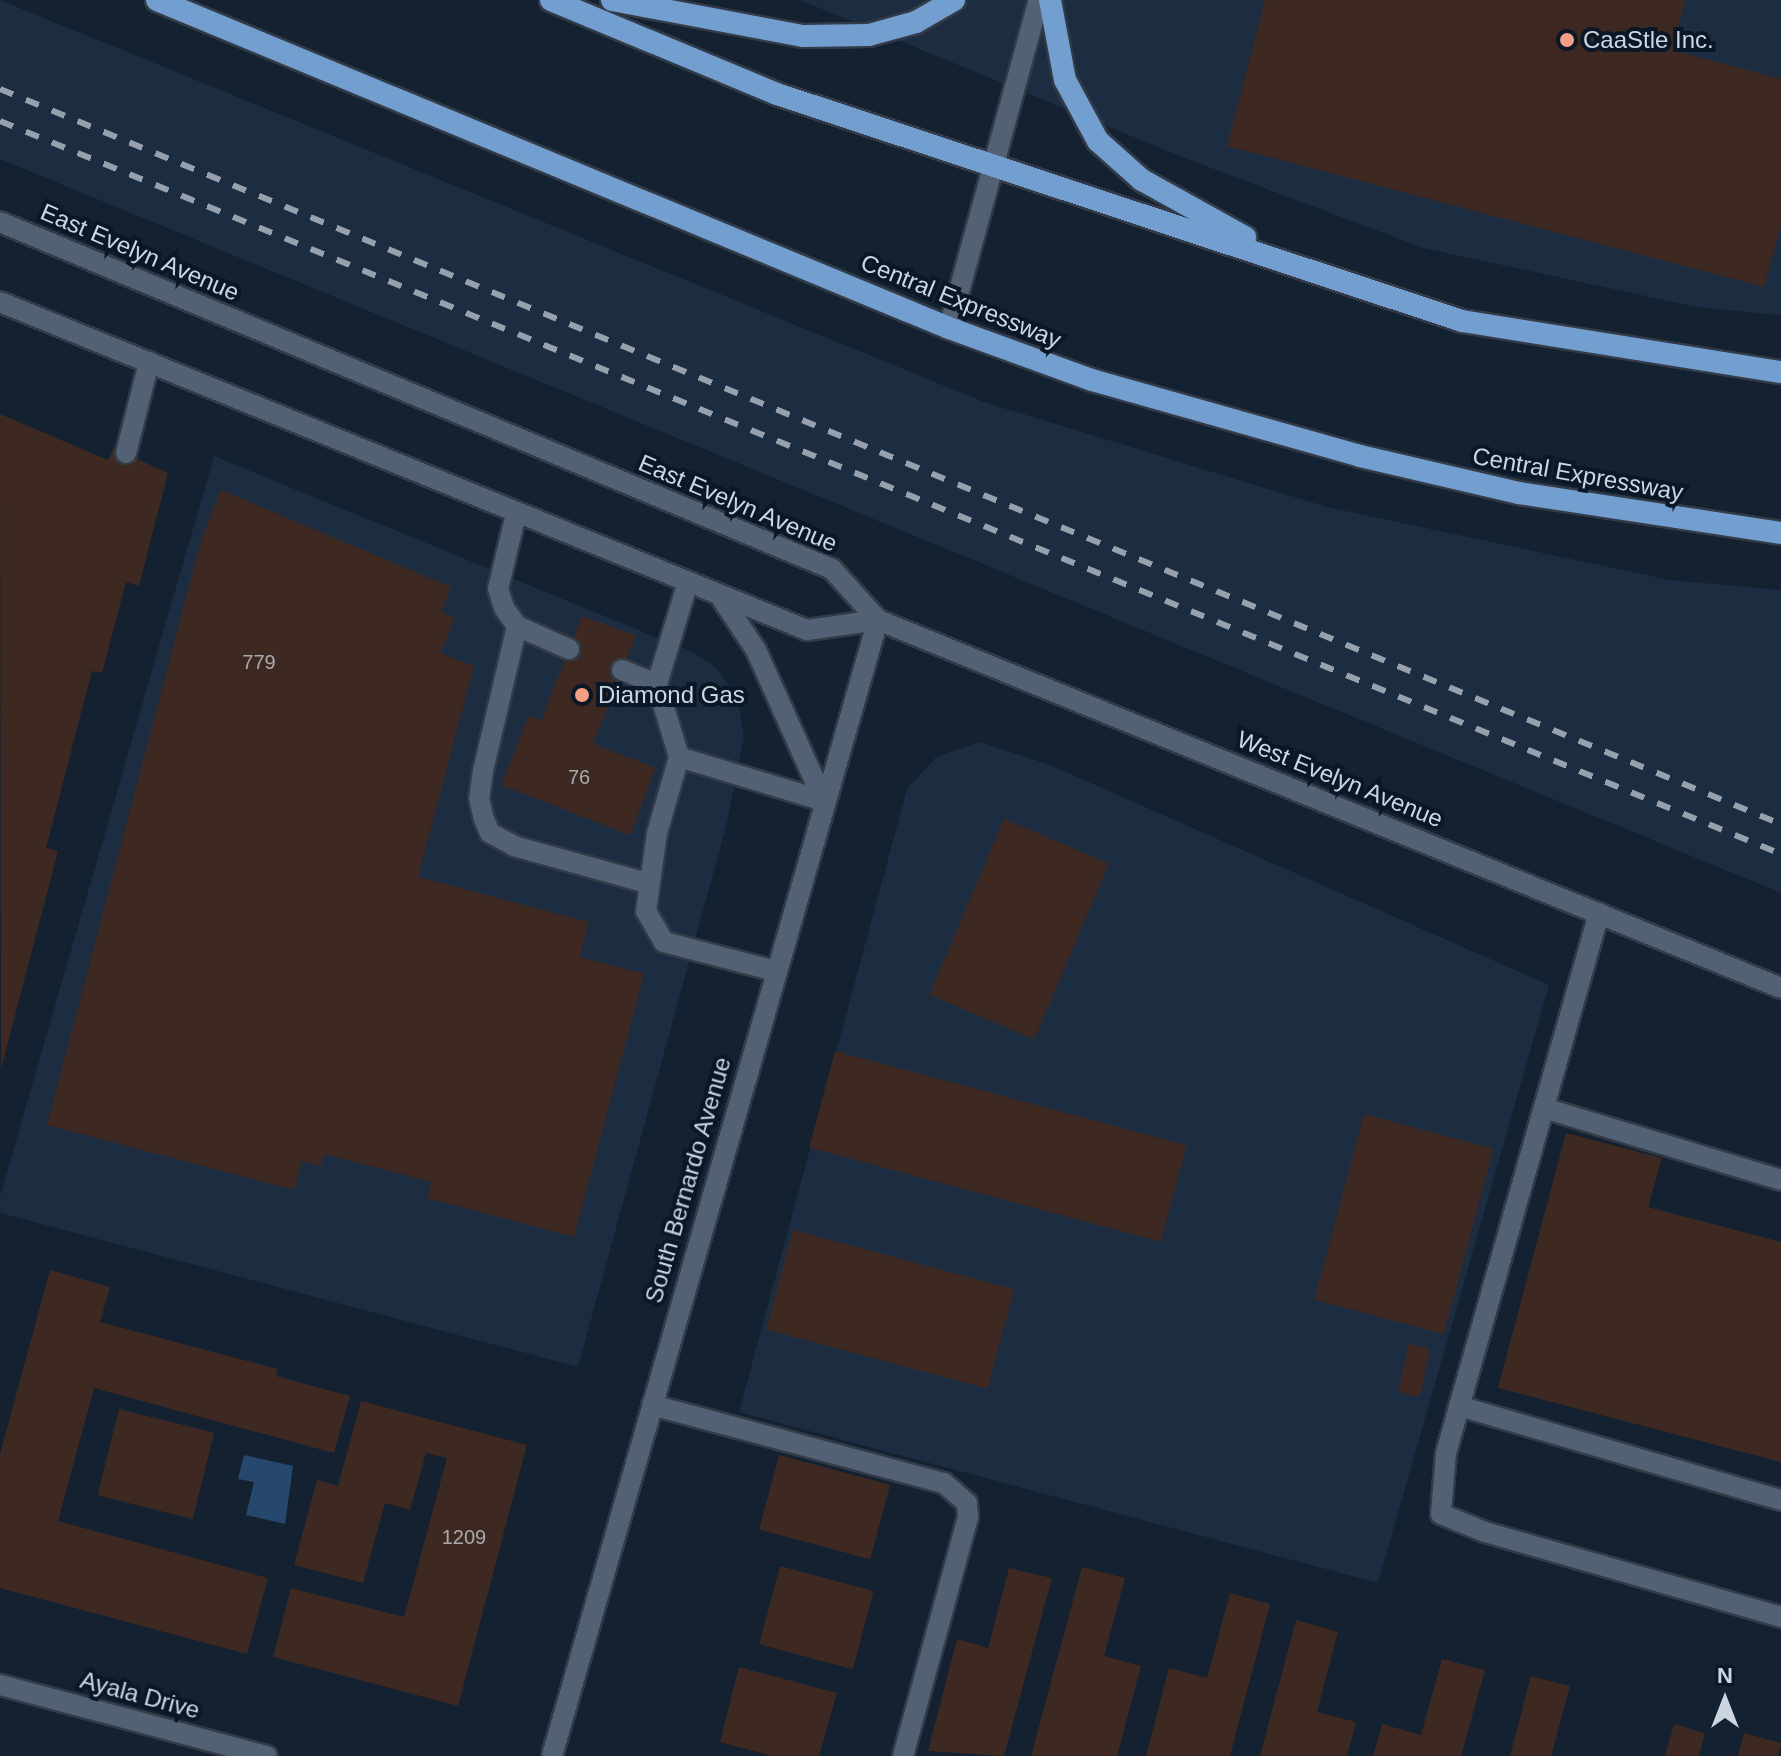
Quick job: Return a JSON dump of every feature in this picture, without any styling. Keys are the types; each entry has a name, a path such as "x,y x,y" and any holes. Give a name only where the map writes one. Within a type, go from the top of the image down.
{"highway":[{"name":"Central Expressway","path":"157,0 949,328 1120,389 1360,456 1519,493 1781,533"},
{"path":"551,0 777,94 1462,321 1781,372"},
{"path":"612,0 816,36 869,35 916,22 954,0"},
{"path":"1050,0 1065,80 1098,141 1142,180 1196,214 1344,283"}],"main road":[{"path":"949,328 1039,0"},
{"name":"East Evelyn Avenue","path":"0,222 832,569 878,620"},
{"path":"0,302 687,585 807,630 878,620"},
{"path":"126,453 149,362"},
{"path":"516,514 498,589 517,626 569,649"},
{"path":"687,585 657,684 679,757 647,883 646,911 664,942 775,971"},
{"path":"722,599 756,650 824,801"},
{"name":"South Bernardo Avenue","path":"552,1756 878,620"},
{"name":"West Evelyn Avenue","path":"878,620 1781,988"},
{"path":"517,626 479,798 490,833 514,846 647,883"},
{"path":"622,670 657,684"},
{"path":"679,757 824,801"},
{"path":"1599,913 1446,1453 1441,1514 1485,1532 1781,1617"},
{"path":"1544,1108 1781,1180"},
{"path":"652,1405 944,1483 967,1503 968,1517 903,1756"},
{"path":"1459,1406 1781,1500"},
{"name":"Ayala Drive","path":"0,1685 267,1756"}],"shaded area":[{"path":"0,0 984,402 1327,507 1670,580 1781,590 1781,893 0,159"},
{"path":"800,0 1781,0 1781,315 1696,307 1423,248 1185,158"},
{"path":"214,456 692,652 713,665 737,695 744,737 726,827 578,1367 0,1213 0,1196"},
{"path":"980,742 1050,765 1549,985 1378,1583 739,1412 907,789 936,757"}],"water":[{"path":"244,1455 293,1466 285,1524 246,1515 254,1482 238,1479"}],"building":[{"path":"1265,0 1685,0 1672,50 1781,79 1781,224 1764,287 1227,146"},
{"path":"0,414 108,460 113,448 168,473 139,586 126,582 102,673 92,671 46,848 58,851 1,1069"},
{"path":"221,490 451,587 441,612 455,618 440,653 474,666 418,877 589,922 580,957 644,974 574,1237 427,1198 431,1182 324,1154 321,1166 302,1161 294,1190 47,1125 202,537"},
{"path":"582,616 636,636 593,744 656,768 630,835 501,785 529,715 541,721"},
{"path":"1004,819 1109,864 1034,1039 929,995"},
{"path":"835,1051 1187,1145 1161,1242 809,1148"},
{"path":"1364,1114 1493,1149 1444,1334 1314,1299"},
{"path":"1566,1133 1662,1158 1648,1207 1781,1242 1781,1462 1498,1388"},
{"path":"793,1230 1014,1289 988,1389 766,1329"},
{"path":"50,1270 110,1287 100,1322 278,1369 276,1376 350,1396 334,1453 94,1388 58,1521 268,1578 247,1654 0,1588 0,1454"},
{"path":"1409,1344 1430,1349 1419,1397 1398,1392"},
{"path":"361,1401 527,1445 458,1706 273,1657 291,1588 404,1617 447,1458 426,1453 410,1510 385,1503 363,1583 294,1565 317,1480 338,1486"},
{"path":"119,1409 214,1433 193,1519 97,1495"},
{"path":"779,1455 890,1485 870,1559 759,1529"},
{"path":"780,1566 874,1591 853,1669 759,1644"},
{"path":"1082,1567 1125,1578 1104,1656 1141,1666 1117,1756 1031,1756"},
{"path":"1009,1568 1052,1578 1004,1756 928,1751 957,1639 988,1648"},
{"path":"1230,1593 1270,1604 1230,1756 1146,1756 1169,1668 1207,1678"},
{"path":"1296,1620 1338,1632 1317,1712 1356,1722 1347,1756 1260,1756"},
{"path":"1442,1659 1485,1670 1461,1756 1373,1756 1382,1724 1421,1735"},
{"path":"739,1667 837,1693 819,1756 772,1756 720,1742"},
{"path":"1531,1676 1570,1686 1551,1756 1510,1756"},
{"path":"1674,1724 1705,1733 1699,1756 1665,1756"},
{"path":"1744,1733 1781,1743 1778,1756 1738,1756"}],"railway":[{"path":"0,89 1781,824"},
{"path":"0,121 1781,854"}],"place":[{"name":"CaaStle Inc.","path":"1567,40"},
{"name":"Diamond Gas","path":"582,695"}]}
